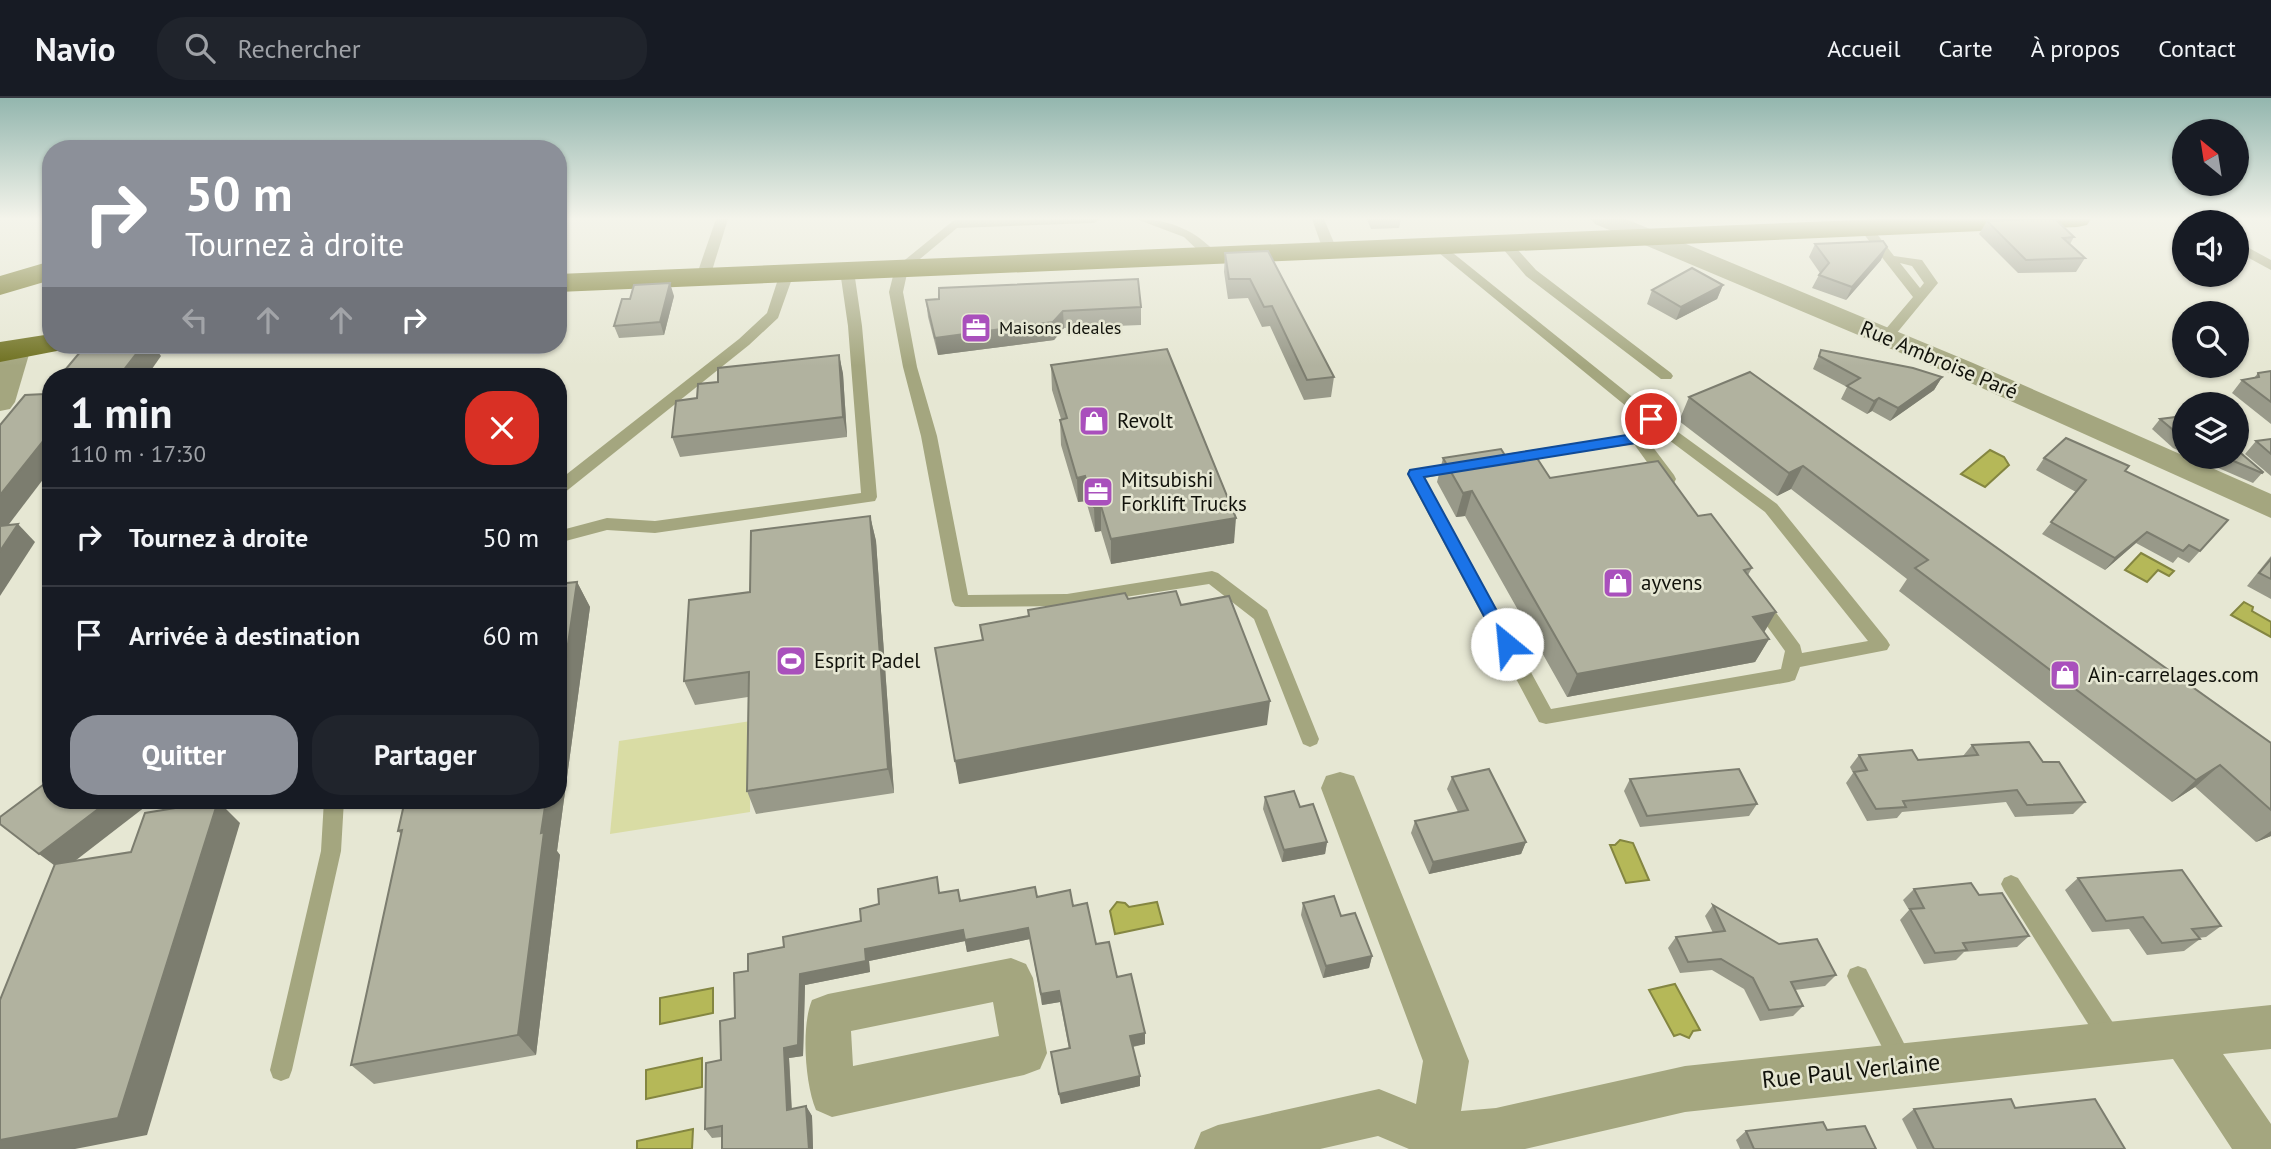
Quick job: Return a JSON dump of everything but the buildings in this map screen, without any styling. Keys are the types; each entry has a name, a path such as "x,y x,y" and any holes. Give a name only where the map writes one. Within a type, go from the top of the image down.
{"main road":[{"path":"567,283 901,268"},
{"path":"2,282 42,272"},
{"path":"8,352 42,345"}],"street":[{"name":"Rue Ambroise Paré","path":"1720,268 1885,337 2271,507"},
{"path":"0,402 8,352"},
{"path":"1340,788 1446,1061 1435,1143"},
{"name":"Rue Paul Verlaine","path":"1217,1149 1379,1112 1435,1143 1496,1132 1685,1089 2271,1027"},
{"path":"2185,1037 2260,1149"}],"lane":[{"path":"703,277 706,268"},
{"path":"902,268 896,292 910,368 929,436 961,601 1067,600 1212,577 1261,615 1310,739"},
{"path":"1466,268 1651,419 1771,508 1881,645 1791,662"},
{"path":"1527,268 1665,376"},
{"path":"1897,268 1920,297"},
{"path":"1885,337 1931,283 1921,268"},
{"path":"567,535 607,524 655,527 869,497 855,326 846,271"},
{"path":"567,482 744,342 773,315 787,273"},
{"path":"1651,419 1637,438 1415,474 1546,717 1789,675 1794,649 1745,583"},
{"path":"1637,438 1679,494"},
{"path":"281,1070 331,851 333,809"},
{"path":"2011,884 2114,1044"},
{"path":"1858,976 1903,1065"}],"green space":[{"path":"751,721 750,812 610,834 619,741"}],"shaded area":[{"path":"1990,450 2004,457 2009,465 1985,487 1961,474"},
{"path":"2141,553 2174,571 2169,576 2158,570 2147,582 2125,570"},
{"path":"2244,602 2253,607 2252,611 2271,622 2271,637 2231,615"},
{"path":"1620,840 1633,843 1649,880 1626,883 1610,845 1615,845"},
{"path":"1117,902 1125,903 1129,907 1157,902 1163,924 1115,934 1110,911"},
{"path":"1675,984 1700,1030 1693,1031 1689,1038 1680,1034 1674,1036 1649,990"},
{"path":"713,988 713,1013 660,1024 660,998"},
{"path":"702,1058 702,1087 646,1099 646,1070"},
{"path":"693,1129 692,1149 637,1149 637,1141"}],"place":[{"name":"Maisons Ideales","path":"976,328"},
{"name":"Revolt","path":"1094,421"},
{"name":"Mitsubishi Forklift Trucks","path":"1098,492"},
{"name":"ayvens","path":"1618,583"},
{"name":"Esprit Padel","path":"791,661"},
{"name":"Ain-carrelages.com","path":"2065,675"}],"route":[{"path":"1507,644 1415,474 1637,438 1651,419"}]}
